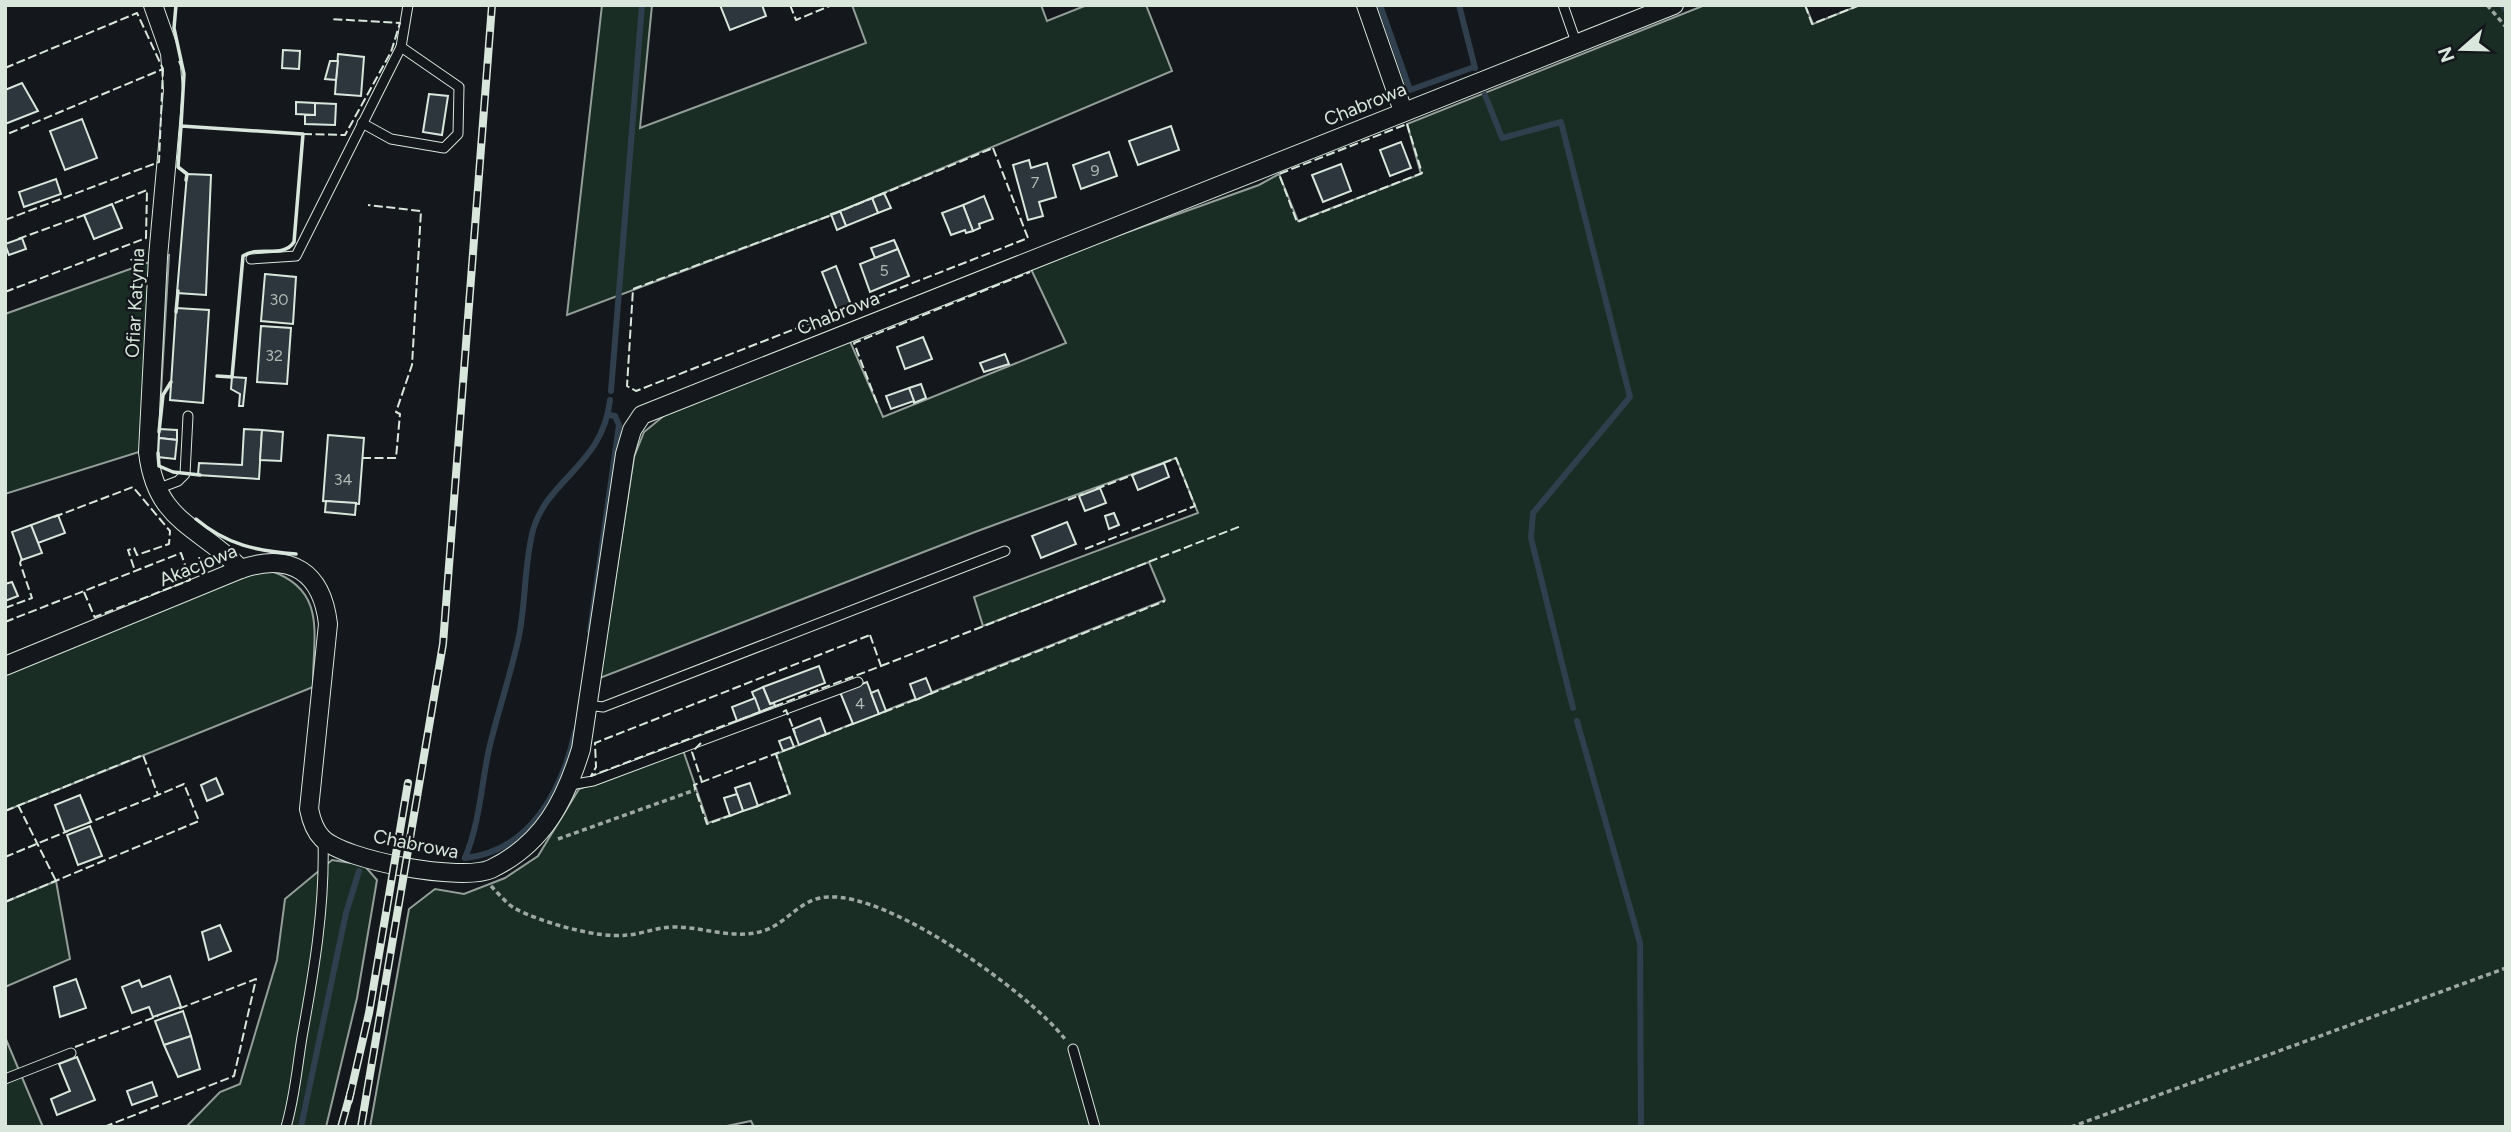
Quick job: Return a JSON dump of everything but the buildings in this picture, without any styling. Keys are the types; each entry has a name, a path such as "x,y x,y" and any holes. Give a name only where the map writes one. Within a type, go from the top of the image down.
{"street":[{"name":"Ofiar Katynia","path":"153,5 170,53 173,90 159,257 148,452 155,489 180,519 224,552 241,569"},
{"path":"1366,5 1403,111"},
{"name":"Chabrowa","path":"323,840 380,862 463,875 479,873 514,855 539,834 561,804 581,750 625,454 632,430 642,415 1674,5"},
{"name":"Akacjowa","path":"5,666 241,569 271,562 294,566 317,586 326,605 326,645 309,809 323,840"}],"lane":[{"path":"251,259 296,257 401,47 408,5"},
{"path":"1563,5 1576,42"},
{"path":"362,123 391,139 444,148 458,134 459,87 401,47"},
{"path":"155,489 178,481 185,474 188,415"},
{"path":"587,705 603,707 1004,551"},
{"path":"570,785 593,781 858,682"},
{"path":"286,1127 296,1094 301,1042 318,954 323,840"},
{"path":"1073,1049 1095,1127"},
{"path":"5,1079 71,1053"}],"path":[{"path":"2487,5 2506,27"},
{"path":"539,834 561,839 695,790"},
{"path":"479,873 512,907 594,933 626,936 674,927 745,935 766,930 798,906 818,898 850,899 893,914 955,948 1027,1002 1057,1028 1073,1049"},
{"path":"2071,1127 2506,968"}],"green space":[{"path":"602,5 652,5 640,128 866,43 852,5 1041,5 1047,21 1087,5 1146,5 1172,71 829,216 567,315"},
{"path":"1705,5 1805,5 1813,24 1860,5 2506,5 2506,1127 754,1127 751,1121 722,1127 370,1127 409,909 435,889 464,894 505,878 538,856 579,789 683,750 708,823 790,794 776,754 1165,600 1149,562 983,626 974,597 1198,513 1176,458 975,532 600,678 634,457 644,432 666,414 849,339 883,417 1066,343 1030,267 1259,185 1279,174 1298,221 1421,174 1407,124"},
{"path":"169,255 158,446 5,494 5,314"},
{"path":"271,571 289,580 302,591 310,604 315,634 313,687 5,811 5,672 238,577"},
{"path":"332,860 364,865 377,880 357,998 326,1127 186,1127 220,1092 240,1084 277,960 285,899"},
{"path":"56,881 70,959 5,987 5,902"},
{"path":"5,1037 43,1127 5,1127"}],"waterway":[{"path":"611,391 642,5"},
{"path":"1380,5 1410,90 1474,67"},
{"path":"1459,5 1475,68"},
{"path":"2502,5 2506,10"},
{"path":"1485,95 1502,138 1561,122 1630,397 1533,513 1531,538 1573,708"},
{"path":"465,858 477,817 489,749 519,636 533,530 550,497 587,456 597,440 610,400"},
{"path":"590,631 619,425 615,416 609,415"},
{"path":"1577,721 1640,943 1641,1127"},
{"path":"465,858 488,853 508,844 540,814 562,775 575,732"},
{"path":"301,1127 346,913 359,871"}],"railway":[{"path":"361,1127 443,644 492,5"},
{"path":"349,1100 369,1013 408,783"},
{"path":"341,1127 351,1091"}],"fence":[{"path":"790,5 796,20 832,5"},
{"path":"1805,5 1812,24 1860,5"},
{"path":"5,68 137,13 163,69 5,135"},
{"path":"303,134 345,135 391,52 400,23 331,19"},
{"path":"179,61 184,74"},
{"path":"5,220 159,162 163,69"},
{"path":"1407,124 1422,173 1297,222 1279,174 1407,124"},
{"path":"993,148 1028,238 636,391 627,386 633,289 829,216 993,148"},
{"path":"5,292 146,238 147,190 110,205"},
{"path":"362,458 396,458 400,414 396,412 412,365 421,211 368,205"},
{"path":"18,239 87,214"},
{"path":"877,403 854,343 1030,272"},
{"path":"1085,549 1195,506 1176,458 1161,464"},
{"path":"1096,489 1135,474"},
{"path":"54,517 133,487 170,531 169,544 137,555 134,548 128,550 135,571"},
{"path":"1068,500 1083,494"},
{"path":"881,666 1241,526"},
{"path":"5,622 181,553 190,580 95,617"},
{"path":"5,608 32,598 20,563 22,558"},
{"path":"84,592 95,618"},
{"path":"930,694 1165,601"},
{"path":"870,635 881,666 591,776 596,767 595,743 870,635"},
{"path":"884,712 920,698"},
{"path":"783,712 786,710 795,733"},
{"path":"822,736 855,723"},
{"path":"701,743 692,752 702,782"},
{"path":"732,815 707,824 694,785 785,750"},
{"path":"755,807 790,794 776,754"},
{"path":"5,811 143,755 158,795 88,823"},
{"path":"5,902 199,821 184,784 158,795"},
{"path":"18,805 56,881"},
{"path":"5,857 68,831"},
{"path":"104,1127 234,1076 256,979 178,1009"},
{"path":"75,1047 158,1016"}],"wall":[{"path":"176,5 174,28 184,74 181,126"},
{"path":"186,180 187,174 178,167 181,126 303,134 294,242 284,250 243,256 232,377 217,376"},
{"path":"176,312 178,291"},
{"path":"159,432 163,395 171,382"},
{"path":"158,453 159,466 173,472 200,475"},
{"path":"196,519 231,541 268,551 296,554"}]}
